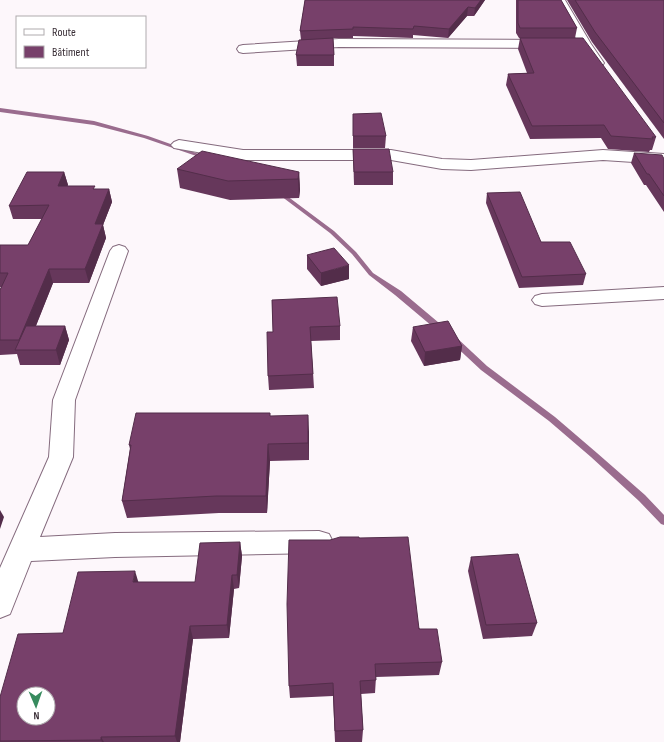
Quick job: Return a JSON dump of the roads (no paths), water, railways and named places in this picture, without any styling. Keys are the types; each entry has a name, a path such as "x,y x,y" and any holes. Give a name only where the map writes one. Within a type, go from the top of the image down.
{"street":[{"path":"560,0 585,44 606,73"},
{"path":"243,48 339,43 585,44"},
{"path":"179,145 243,155 391,156 442,164 471,165 603,155 662,153"},
{"path":"0,605 21,550 61,457 64,400 119,251"},
{"path":"542,300 664,293"},
{"path":"21,550 114,545 330,541"}],"waterway":[{"path":"0,110 94,123 146,137 207,158"},
{"path":"279,192 332,232 354,253 371,274 398,293 442,330"},
{"path":"454,340 484,368 552,419 594,455 642,498 664,521"}]}
